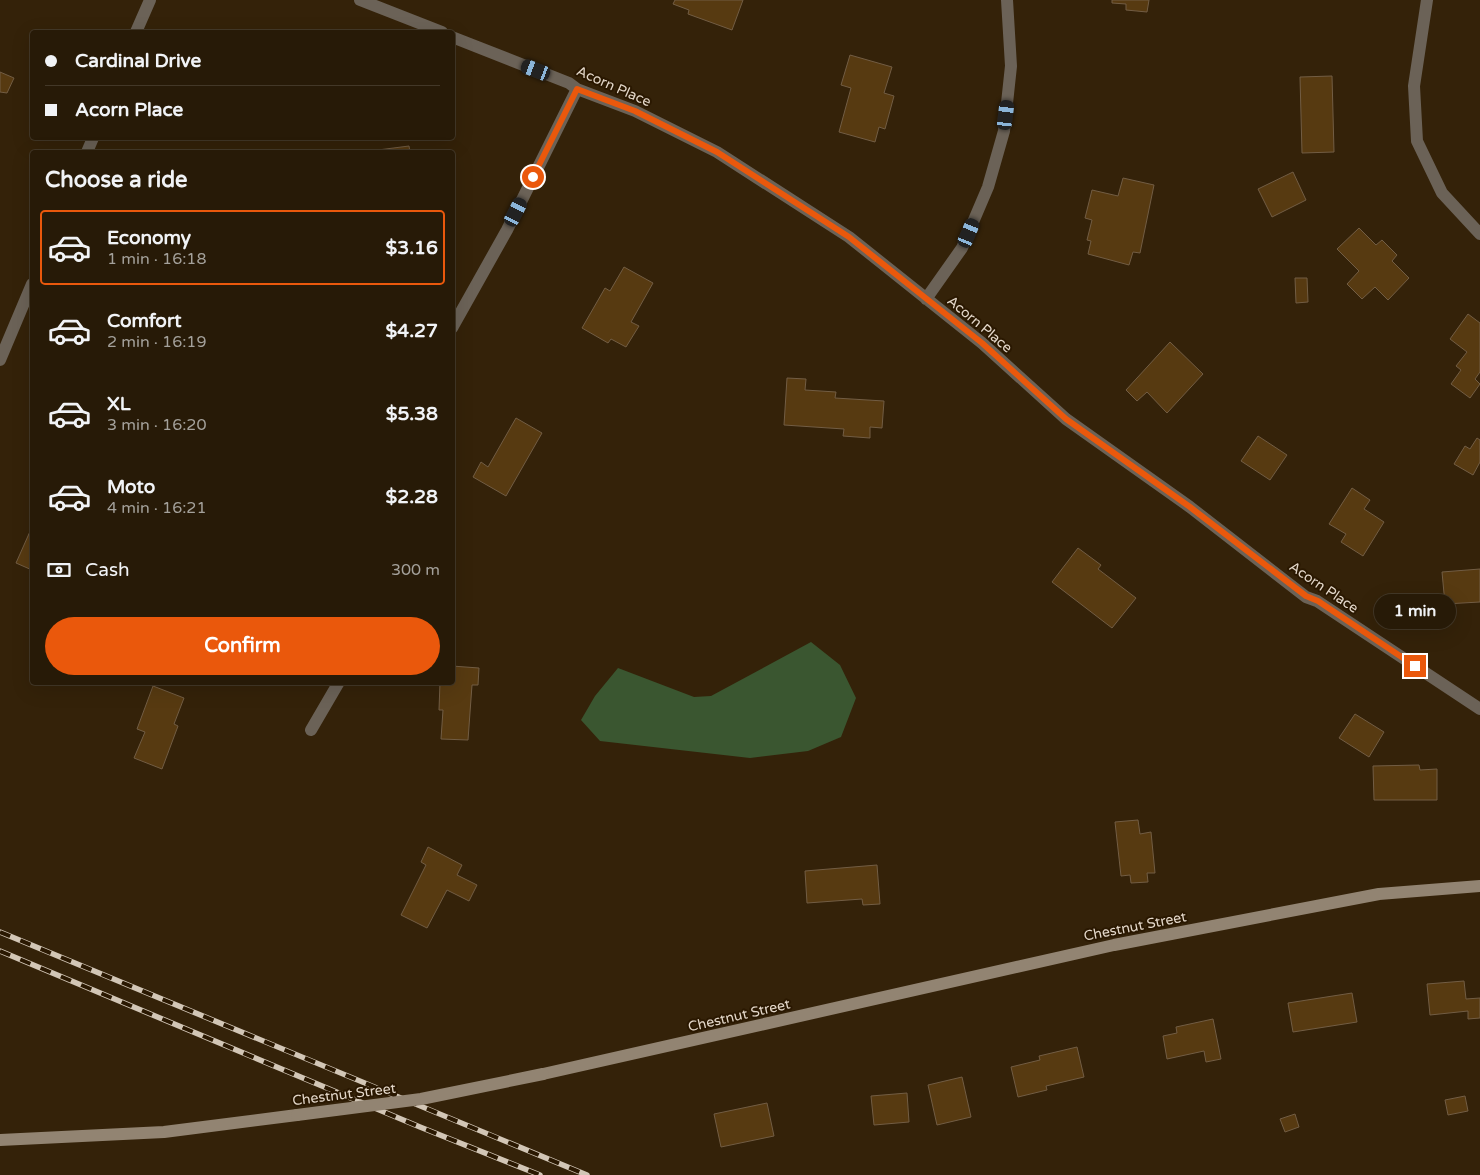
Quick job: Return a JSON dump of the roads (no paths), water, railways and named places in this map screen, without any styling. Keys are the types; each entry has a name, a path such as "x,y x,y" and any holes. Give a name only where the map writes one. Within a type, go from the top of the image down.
{"main road":[{"name":"Chestnut Street","path":"0,1140 164,1132 421,1099 543,1074 1114,945 1379,894 1480,886"}],"street":[{"path":"137,30 150,0"},
{"path":"360,0 437,30"},
{"path":"926,299 962,248 988,187 1004,131 1011,66 1007,0"},
{"path":"1427,0 1414,86 1417,141 1442,193 1480,234"},
{"name":"Acorn Place","path":"455,38 635,111 717,152 849,237 982,343 1066,419 1190,507 1306,596 1318,601 1480,709"},
{"path":"455,323 507,230 577,89"},
{"path":"0,360 30,289"},
{"path":"311,730 338,685"}],"railway":[{"path":"0,932 587,1175"},
{"path":"0,951 420,1127 540,1175"}]}
